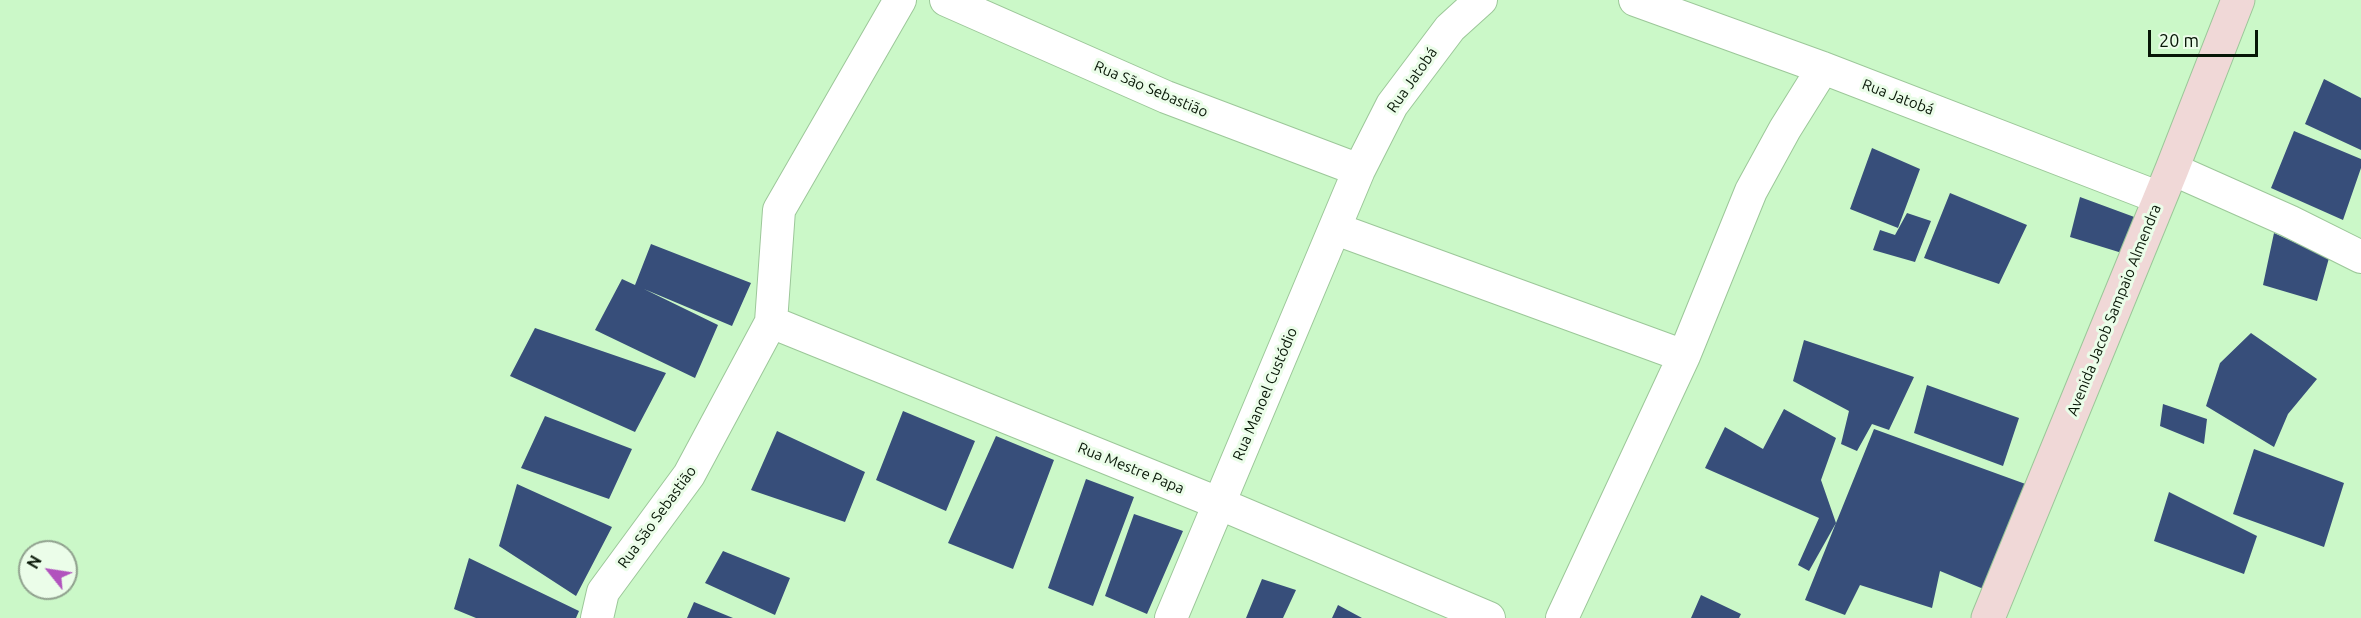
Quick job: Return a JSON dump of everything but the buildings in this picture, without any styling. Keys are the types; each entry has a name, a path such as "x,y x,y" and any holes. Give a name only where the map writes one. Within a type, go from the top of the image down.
{"main road":[{"name":"Avenida Jacob Sampaio Almendra","path":"1988,618 2172,169 2238,0"}],"street":[{"path":"771,322 779,210 900,0"},
{"name":"Rua São Sebastião","path":"946,0 1166,97 1359,170"},
{"name":"Rua Jatobá","path":"1359,170 1392,105 1450,28 1481,0"},
{"name":"Rua Jatobá","path":"1635,0 1823,68 2160,198"},
{"path":"1562,618 1684,356 1751,191 1785,129 1823,68"},
{"path":"2172,169 2289,221 2361,257"},
{"name":"Rua Manoel Custódio","path":"1171,618 1359,170"},
{"path":"1336,229 1684,356"},
{"name":"Rua Mestre Papa","path":"771,322 1218,503 1489,618"},
{"name":"Rua São Sebastião","path":"597,618 603,592 689,475 771,322"}]}
